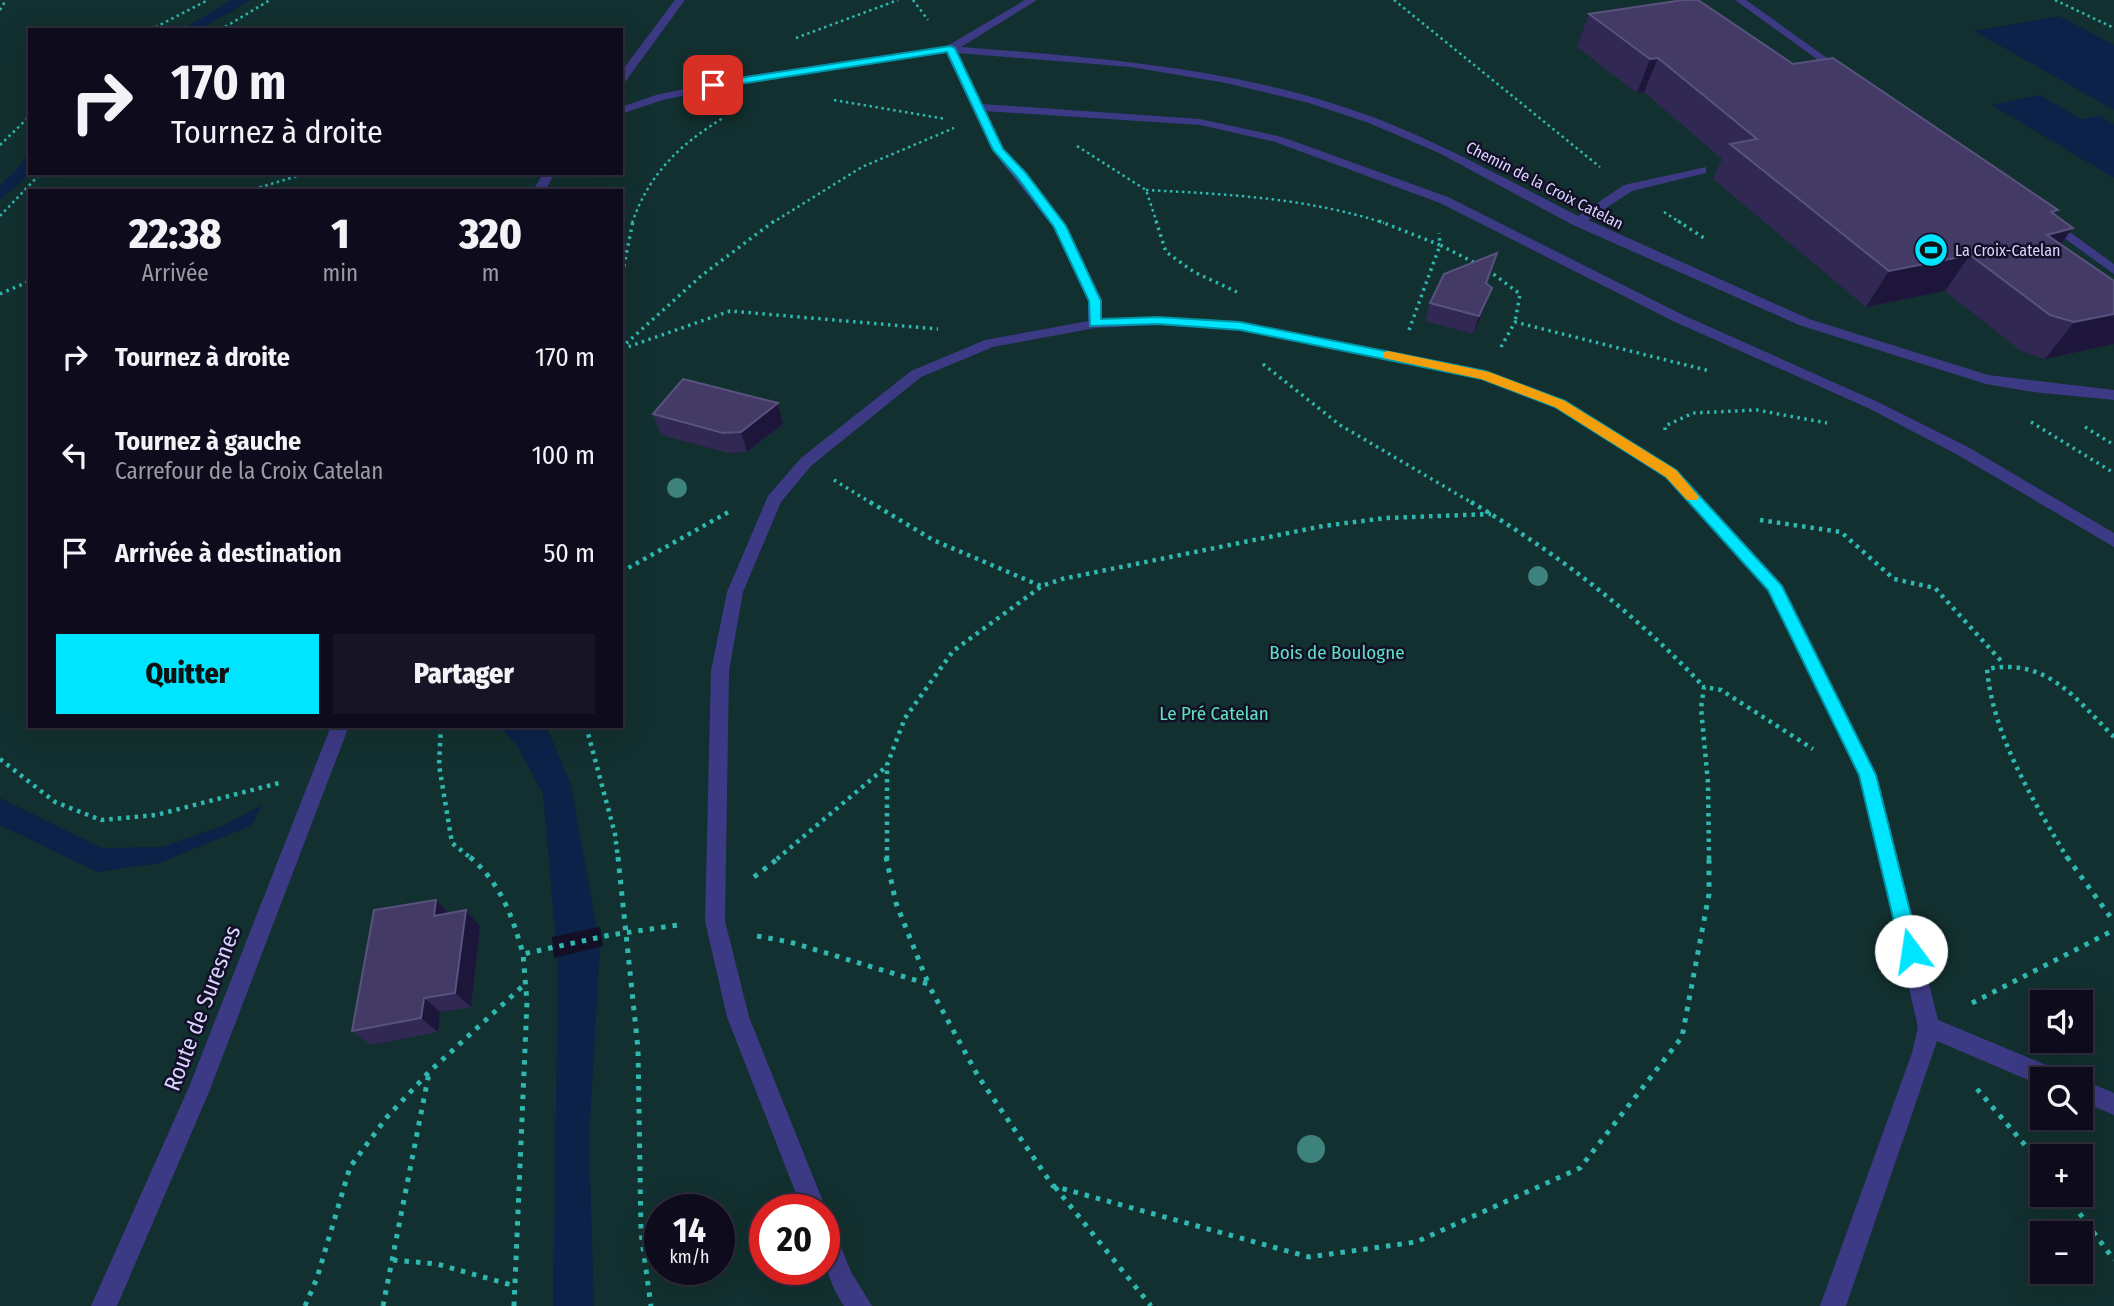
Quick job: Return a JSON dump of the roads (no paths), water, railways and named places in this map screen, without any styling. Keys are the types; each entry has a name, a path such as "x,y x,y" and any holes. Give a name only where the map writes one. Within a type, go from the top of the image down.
{"street":[{"path":"623,77 680,0"},
{"path":"623,110 660,97 739,80 950,48 1032,0"},
{"path":"1740,0 1852,79"},
{"path":"950,48 998,150 1060,226 1095,301 1095,324"},
{"name":"Chemin de la Croix Catelan","path":"950,48 1131,64 1226,80 1313,101 1373,121 1443,151 1577,222 1804,322 1986,379 2114,395"},
{"path":"981,113 1200,122 1278,139 1434,196 1678,318 1873,405 1963,451 2114,541"},
{"path":"1577,222 1628,188 1702,170"},
{"path":"2040,214 2114,270"},
{"path":"808,1194 738,1017 715,920 720,671 735,592 774,500 806,463 916,374 990,344 1095,324 1158,321 1240,326 1485,375 1560,404 1671,474 1774,586 1868,775 1929,1027 1923,1053 1833,1306"},
{"name":"Route de Suresnes","path":"104,1306 198,1092 339,728"},
{"path":"1929,1027 2030,1069"},
{"path":"2093,1095 2114,1104"},
{"path":"840,1275 859,1306"}],"water":[{"path":"232,0 251,0 202,28 184,28"},
{"path":"2059,16 2114,45 2114,110 1974,31"},
{"path":"2040,95 2081,119 2100,116 2114,124 2114,178 1992,105"},
{"path":"28,153 29,175 0,200 0,185 18,168"},
{"path":"498,728 547,728 571,785 600,946 589,1140 594,1306 553,1306 558,966 543,794 518,747"},
{"path":"0,798 102,848 162,847 220,827 262,805 252,825 160,863 97,872 0,825"}],"place":[{"name":"La Croix-Catelan","path":"1931,250"}],"park label":[{"name":"Bois de Boulogne","path":"1337,652"},
{"name":"Le Pré Catelan","path":"1214,713"}]}
